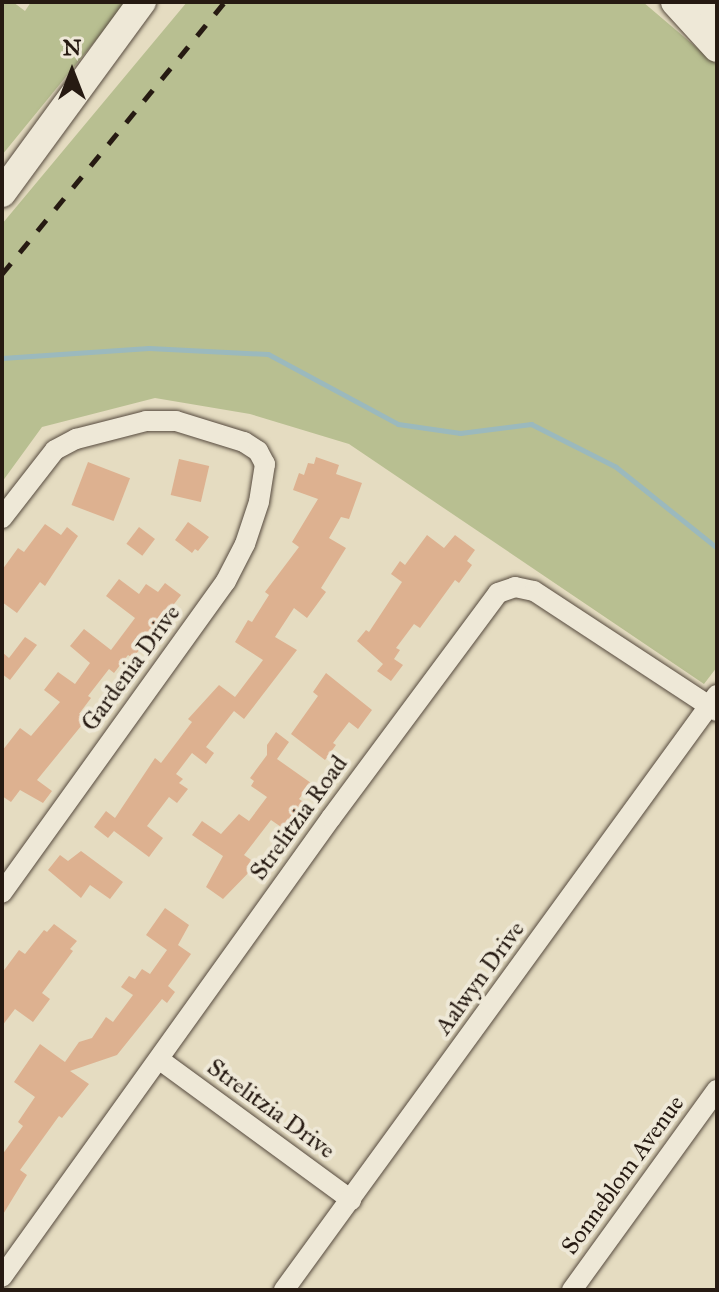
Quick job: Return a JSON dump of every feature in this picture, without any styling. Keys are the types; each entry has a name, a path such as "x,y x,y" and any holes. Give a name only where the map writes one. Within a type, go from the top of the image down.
{"main road":[{"path":"2,193 142,2"},
{"path":"30,156 56,130 159,2"},
{"path":"675,2 717,48"},
{"path":"708,2 717,13"}],"street":[{"name":"Gardenia Drive","path":"2,518 55,450 76,439 146,421 176,421 214,431 244,442 263,457 264,484 237,562 2,893"},
{"name":"Strelitzia Road","path":"2,1277 331,818 498,593 515,587 534,591 714,704"},
{"name":"Aalwyn Drive","path":"284,1290 714,704"},
{"name":"Strelitzia Drive","path":"160,1060 351,1200"},
{"name":"Sonneblom Avenue","path":"572,1290 717,1090"}],"green space":[{"path":"2,2 13,2 25,11 31,2 127,2 2,155"},
{"path":"187,2 643,2 717,65 717,667 704,684 349,444 250,414 155,398 42,427 2,482 2,224"}],"building":[{"path":"316,457 339,465 336,474 362,483 349,519 341,517 329,538 346,548 321,588 326,592 307,618 294,608 275,637 297,650 244,719 234,711 206,747 214,753 206,764 192,753 176,774 183,779 179,783 188,789 177,803 169,797 147,826 163,838 149,857 114,831 108,838 94,827 106,811 115,818 155,758 161,763 192,722 188,719 219,685 235,697 263,660 235,642 269,595 265,592 299,547 292,542 318,499 293,490 299,473 304,475 308,463 314,464"},
{"path":"179,459 209,466 201,502 171,495"},
{"path":"88,462 130,478 114,521 72,505"},
{"path":"188,522 209,537 198,551 195,549 192,553 175,540"},
{"path":"45,524 61,535 67,527 78,536 45,586 40,582 17,613 2,602 2,570 18,548 24,552"},
{"path":"139,527 155,539 142,556 126,544"},
{"path":"427,535 444,548 455,535 475,550 467,561 472,565 459,583 455,580 420,628 414,624 396,648 400,650 394,659 403,665 391,681 377,671 383,664 357,641 366,630 369,632 402,582 391,574 400,561 405,565"},
{"path":"119,579 139,594 146,584 158,592 165,583 181,595 133,658 128,655 114,673 109,669 88,696 91,698 79,714 86,720 37,780 52,791 43,803 20,790 11,802 2,796 2,751 20,728 31,736 60,702 44,690 58,672 75,684 90,663 70,646 84,629 111,650 135,618 106,596"},
{"path":"25,637 37,645 10,680 2,674 2,652 9,658"},
{"path":"326,673 372,710 358,729 349,722 325,760 291,734 318,696 313,692"},
{"path":"276,732 289,742 277,759 311,783 299,799 305,803 284,829 271,820 244,855 257,864 223,899 206,887 223,856 192,835 202,821 221,834 239,814 249,821 267,797 251,786 254,781 250,778 267,755 267,745"},
{"path":"81,851 123,882 110,899 90,885 81,898 48,870 60,855 68,861"},
{"path":"165,908 189,925 178,945 191,954 168,986 175,992 167,1003 162,999 117,1055 70,1071 89,1084 62,1118 59,1116 20,1170 27,1175 2,1216 2,1155 23,1126 18,1122 35,1097 14,1082 40,1044 65,1062 79,1042 92,1038 106,1017 113,1022 133,995 121,987 129,976 135,979 142,969 150,974 167,950 146,935"},
{"path":"54,924 77,941 42,993 50,999 33,1022 15,1009 2,1026 2,973 19,950 25,954 44,930 47,932"}],"waterway":[{"path":"2,358 149,348 268,354 398,424 460,433 531,424 616,467 717,548"}],"railway":[{"path":"2,274 225,2"}]}
